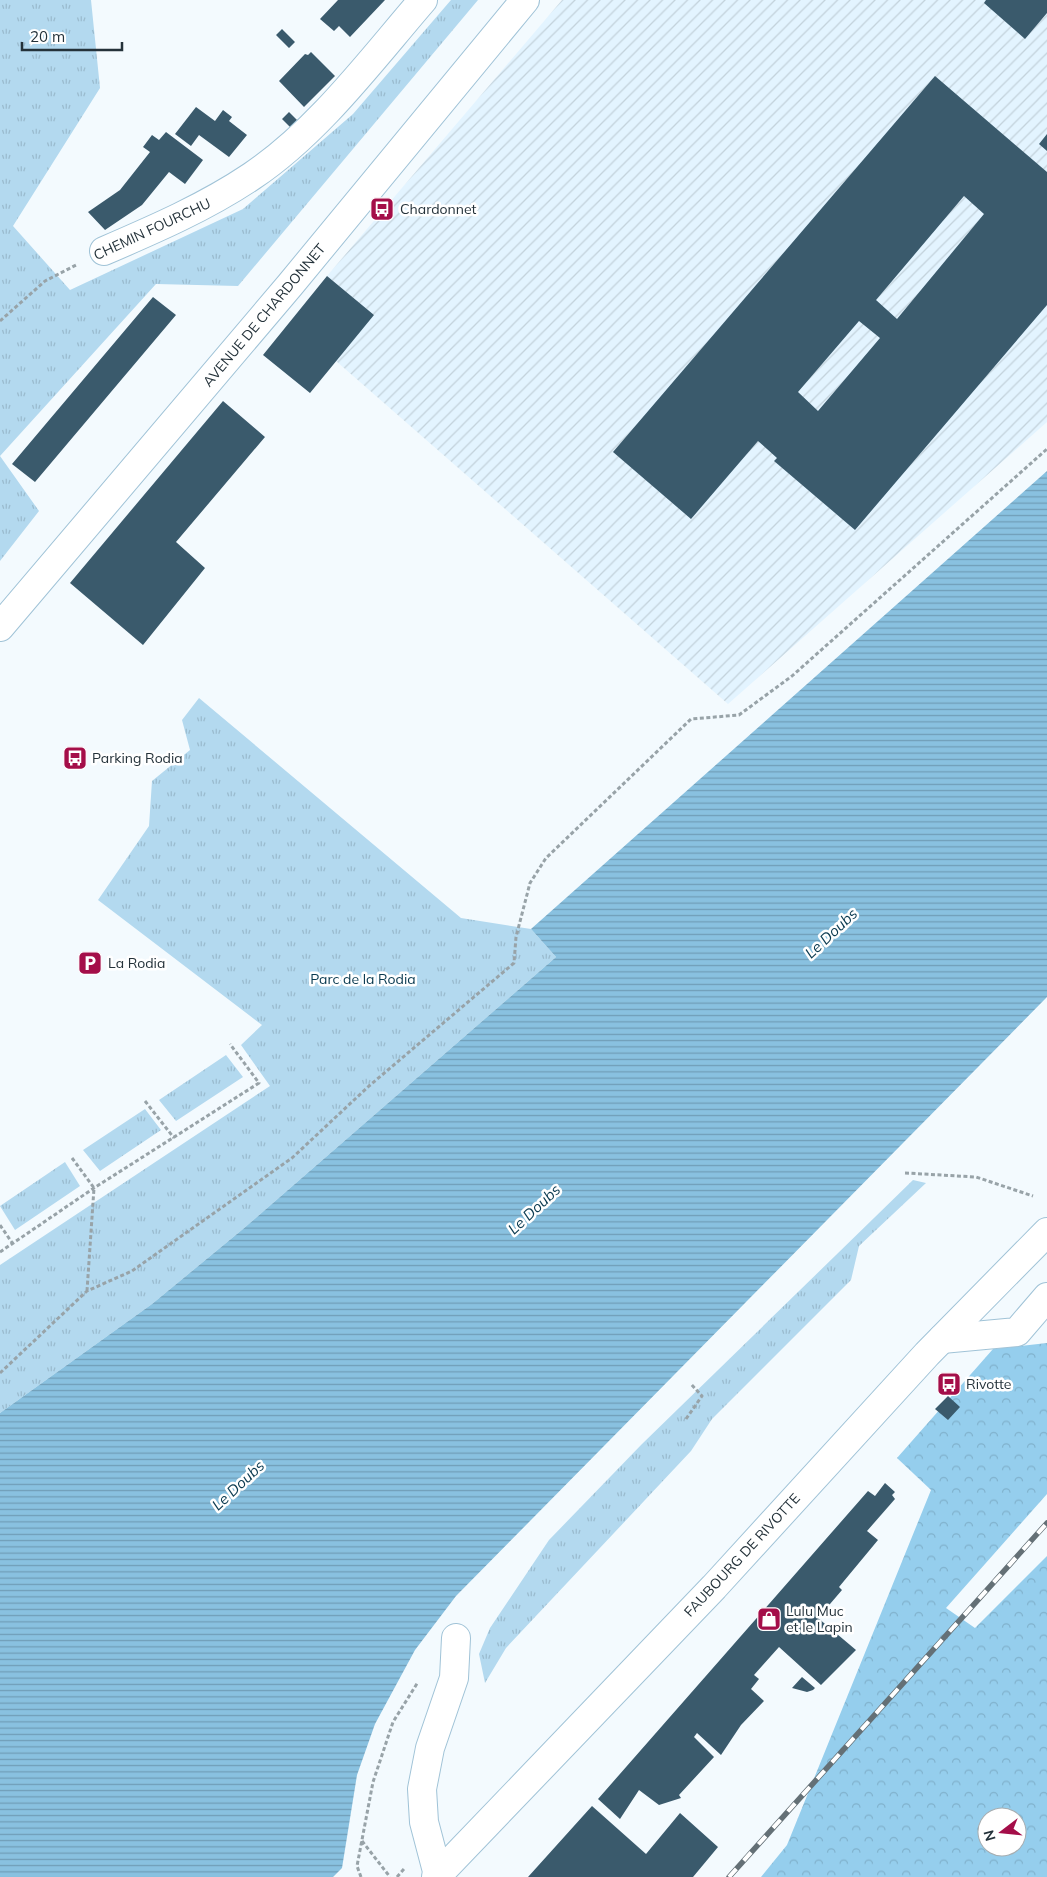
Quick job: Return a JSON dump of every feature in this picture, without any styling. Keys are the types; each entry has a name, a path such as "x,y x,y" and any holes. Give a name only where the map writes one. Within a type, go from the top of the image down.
{"main road":[{"name":"CHEMIN FOURCHU","path":"104,252 198,210 254,175 316,122 423,0"},
{"name":"AVENUE DE CHARDONNET","path":"0,626 290,285 525,0"},
{"name":"FAUBOURG DE RIVOTTE","path":"437,1876 714,1587 942,1339 1047,1232"},
{"path":"942,1339 1017,1332 1047,1297"},
{"path":"437,1876 424,1822 422,1789 430,1748 454,1678 456,1638"}],"path":[{"name":"CHEMIN FOURCHU","path":"0,321 45,281 104,252"},
{"path":"0,1373 87,1291 132,1271 292,1158 369,1086 514,962 516,937 530,883 546,858 691,720 738,715 792,676 1047,450"},
{"path":"0,1252 94,1188 259,1083 230,1044"},
{"path":"145,1101 174,1138"},
{"path":"72,1158 94,1188 87,1291"},
{"path":"905,1173 976,1177 1033,1196"},
{"path":"0,1225 13,1244"},
{"path":"686,1419 702,1396 691,1384"},
{"path":"360,1877 357,1866 373,1782 393,1722 419,1680"},
{"path":"362,1842 390,1877"}],"shaded area":[{"path":"562,0 1047,0 1047,422 728,704 336,361 374,315 327,276"}],"green space":[{"path":"0,0 91,0 100,88 13,226 70,290 243,209 353,114 451,0 478,0 238,286 156,284 0,456"},
{"path":"0,456 39,511 0,561"},
{"name":"Parc de la Rodia","path":"199,698 461,918 531,929 556,957 243,1229 152,1304 0,1413 0,1265 270,1086 241,1045 262,1025 98,900 149,826 152,781 190,750 182,720"},
{"path":"226,1055 243,1077 176,1121 159,1100"},
{"path":"145,1109 161,1130 100,1171 83,1150"},
{"path":"65,1162 80,1186 15,1230 0,1206"},
{"path":"913,1180 926,1183 859,1246 851,1280 712,1419 691,1451 506,1648 485,1683 479,1654 490,1628 549,1540 642,1444"},
{"path":"1047,1343 1047,1494 946,1608 975,1628 1047,1556 1047,1877 761,1877 787,1845 931,1490 897,1458 993,1349"}],"water":[{"name":"Le Doubs","path":"1047,471 1047,997 456,1596 415,1650 375,1724 357,1775 342,1868 333,1877 0,1877 0,1413 152,1304 243,1229 556,957 531,929"}],"building":[{"path":"338,0 385,0 350,37 339,26 334,31 320,19"},
{"path":"986,0 1047,0 1047,13 1025,39 984,3"},
{"path":"282,29 295,42 289,48 276,35"},
{"path":"311,52 335,76 304,107 279,81 305,54 308,55"},
{"path":"935,76 1047,172 1047,305 855,530 774,461 777,458 758,441 691,519 613,452","holes":["964,196 984,214 897,319 876,300","859,321 880,338 818,411 798,392"]},
{"path":"196,107 215,121 223,110 232,117 229,121 247,135 229,157 199,135 191,146 175,134"},
{"path":"289,112 297,120 290,127 282,119"},
{"path":"166,132 203,160 185,184 169,172 142,205 105,230 88,212 120,190 150,152 143,147 152,135 159,140"},
{"path":"1047,134 1047,151 1039,144"},
{"path":"327,276 374,315 310,393 263,355"},
{"path":"153,297 176,315 35,482 12,464"},
{"path":"223,401 265,437 176,542 205,568 143,645 70,583"},
{"path":"948,1396 960,1407 948,1420 935,1409"},
{"path":"885,1483 895,1492 892,1495 895,1499 867,1531 878,1540 839,1587 842,1590 818,1618 856,1650 821,1685 779,1647 754,1675 759,1679 751,1689 764,1701 741,1725 721,1755 697,1733 694,1737 714,1757 679,1795 681,1798 659,1805 639,1790 620,1819 598,1799 868,1491 875,1496"},
{"path":"802,1677 815,1688 813,1690 807,1692 792,1688"},
{"path":"592,1806 646,1854 680,1813 718,1847 693,1877 528,1877"}],"railway":[{"path":"729,1877 1047,1523"}],"place":[{"name":"Chardonnet","path":"382,209"},
{"name":"Parking Rodia","path":"75,758"},
{"name":"La Rodia","path":"90,963"},
{"name":"Rivotte","path":"949,1384"},
{"name":"Lulu Muc et le Lapin","path":"769,1619"}]}
